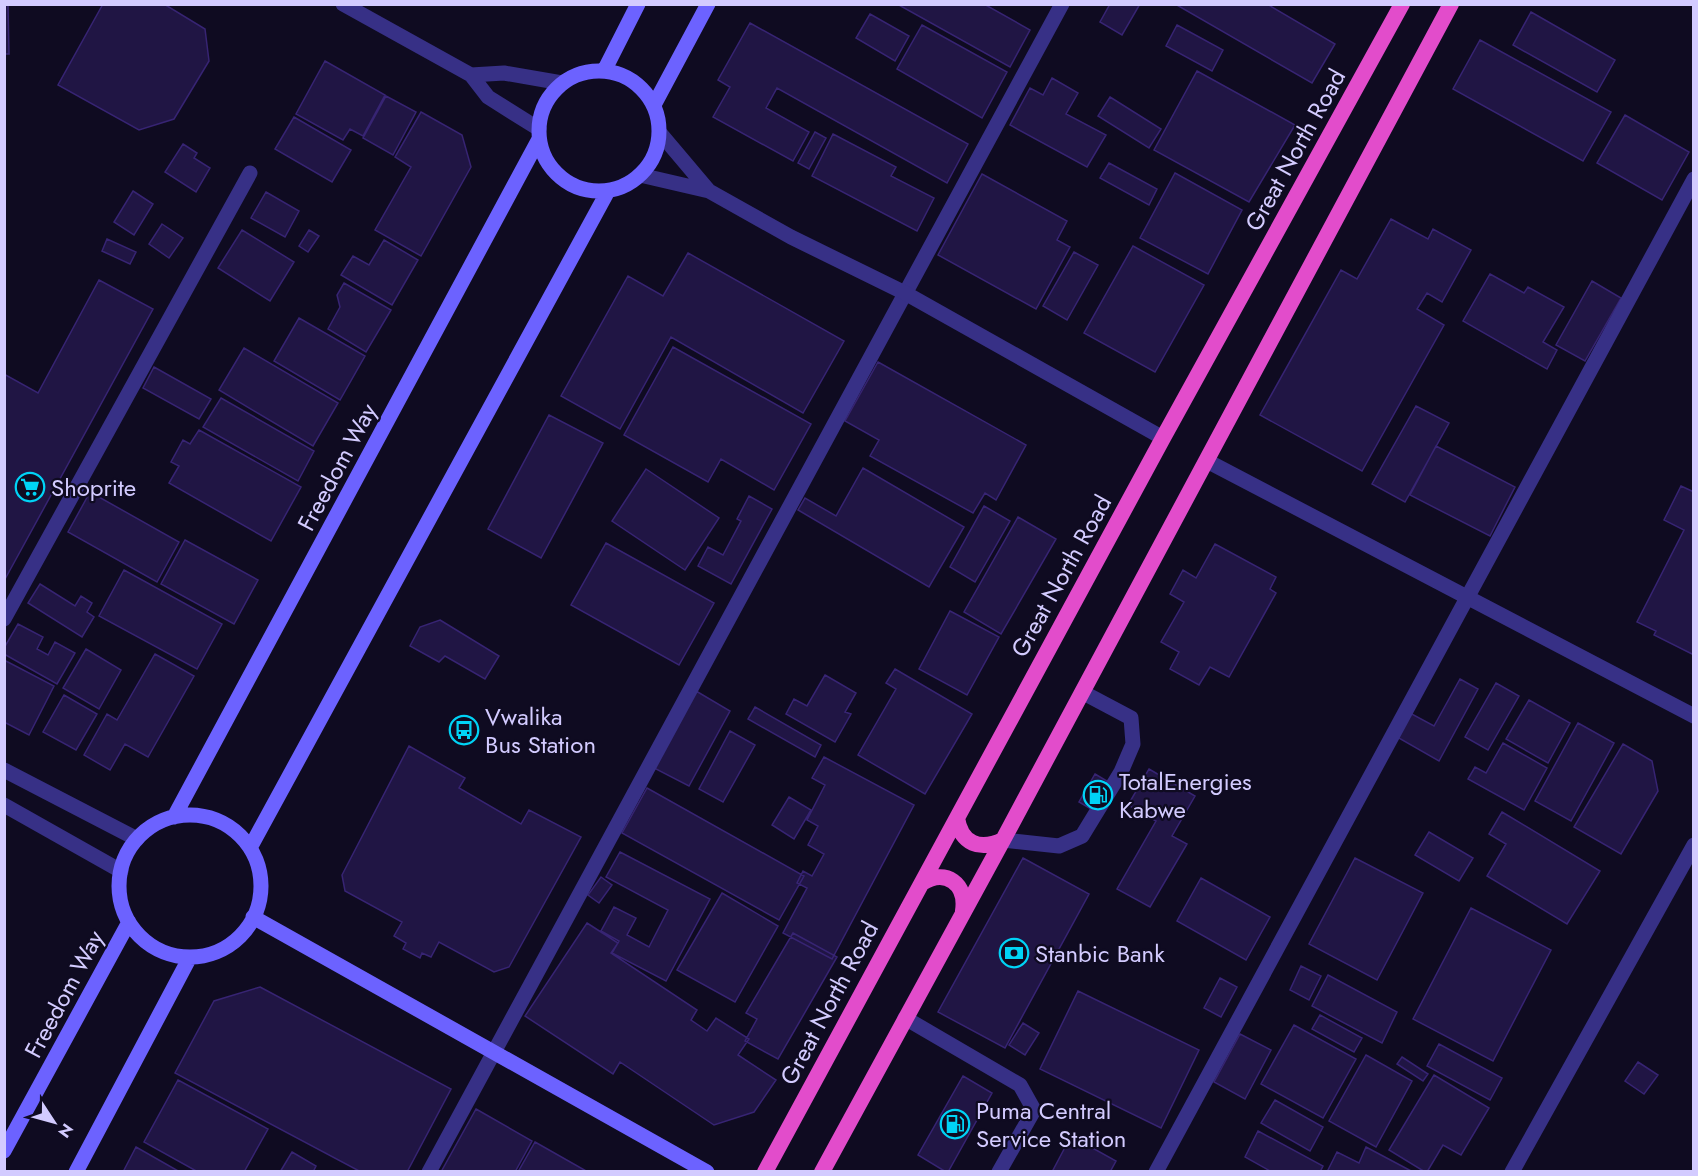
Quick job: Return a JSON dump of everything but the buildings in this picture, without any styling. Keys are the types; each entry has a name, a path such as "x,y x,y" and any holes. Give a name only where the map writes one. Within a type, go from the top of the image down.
{"highway":[{"name":"Great North Road","path":"765,1172 1163,438 1402,4"},
{"path":"822,1172 1003,840 1451,4"},
{"path":"957,818 964,837 973,843 982,846 992,845 1003,840"},
{"path":"922,883 937,876 952,881 959,886 963,894 963,911"}],"main road":[{"path":"604,70 638,4"},
{"path":"654,105 708,4"},
{"path":"604,70 620,74 645,91 654,105 660,133 657,148 650,163 640,175 625,185 608,191 592,191 576,187 562,179 551,168 543,154 539,134 540,115 545,103 562,83 575,75 604,70"},
{"name":"Freedom Way","path":"174,817 539,134"},
{"path":"250,848 608,191"},
{"path":"191,815 209,817 239,834 250,848 258,864 261,882 259,900 253,917 242,933 228,946 210,954 190,957 172,955 154,948 140,936 129,922 121,902 119,881 124,861 137,839 158,823 174,817 191,815"},
{"path":"253,917 707,1172"},
{"name":"Freedom Way","path":"4,1151 129,922"},
{"path":"76,1172 190,957"}],"street":[{"path":"343,4 471,75 488,98 539,134"},
{"path":"429,1172 1062,4"},
{"path":"471,75 504,73 562,83"},
{"path":"660,133 709,191"},
{"path":"4,619 250,173"},
{"path":"640,175 709,191 791,237 905,293 1163,438"},
{"path":"1156,1172 1694,179"},
{"path":"1207,461 1694,716"},
{"path":"1003,840 1059,846 1082,836 1121,772 1133,744 1131,718 1082,692"},
{"path":"4,770 137,839"},
{"path":"4,805 121,871"},
{"path":"1512,1172 1694,845"},
{"path":"905,1018 1020,1084 1034,1110 999,1172"}],"place":[{"name":"Shoprite","path":"30,487"},
{"name":"Vwalika Bus Station","path":"464,730"},
{"name":"TotalEnergies Kabwe","path":"1098,795"},
{"name":"Stanbic Bank","path":"1014,953"},
{"name":"Puma Central Service Station","path":"955,1124"}]}
